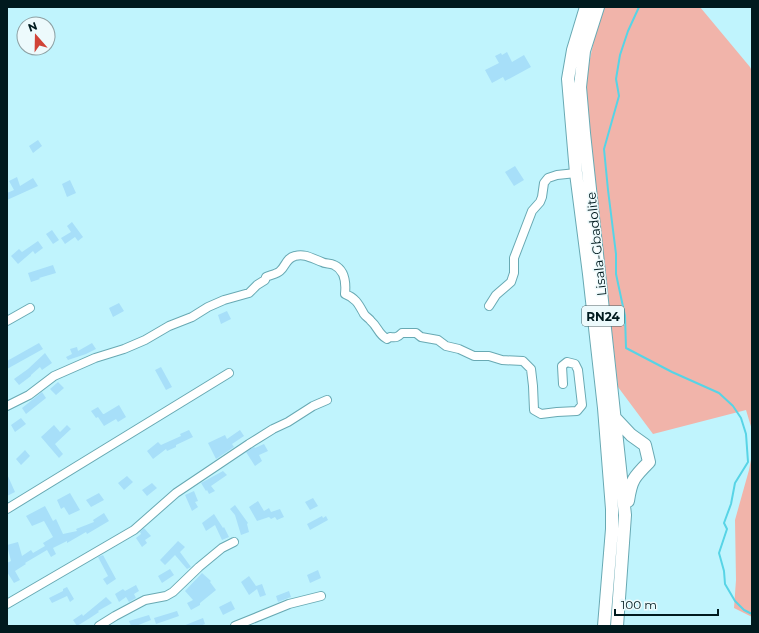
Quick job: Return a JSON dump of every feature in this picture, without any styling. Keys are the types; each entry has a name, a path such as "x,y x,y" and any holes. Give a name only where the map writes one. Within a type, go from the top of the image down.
{"main road":[{"name":"Lisala-Gbadolite","path":"586,7 573,50 568,80 576,173 604,408 612,509 612,529 604,626"},
{"name":"Lisala-Gbadolite","path":"598,7 584,51 580,87 605,336 616,419 626,515 617,626"},
{"path":"616,419 628,432 645,445 649,462 630,485 626,515"}],"street":[{"path":"489,306 496,295 511,282 514,273 514,258 532,211 540,202 542,197 544,183 548,178 553,176 576,173"},
{"path":"7,406 29,395 54,376 95,358 124,349 145,340 168,326 224,300 249,293 265,280 266,277 280,271 285,262 296,256 310,257 336,266 341,272 346,283 345,294 359,304 365,316 372,321 381,336 387,339 390,337 395,338 402,333 416,333 421,337 438,340 446,346 459,349 474,356 489,356 502,360 523,361 531,369 534,410 541,414 577,411 582,405 578,370 575,364 567,362 562,366 563,384"},
{"path":"7,321 30,308"},
{"path":"7,509 229,373"},
{"path":"7,604 134,530 176,493 243,447 313,406 327,400"},
{"path":"99,626 145,600 166,596 173,592 203,563 222,548 234,542"},
{"path":"235,626 289,604 321,596"}],"shaded area":[{"path":"604,7 700,7 752,71 752,430 746,410 653,434 618,387 584,86 598,22"},
{"path":"752,454 752,617 734,608 736,580 735,520"}],"building":[{"path":"507,52 512,62 524,55 531,67 505,81 503,77 492,83 485,70 499,63 495,56 501,53 502,55"},
{"path":"38,140 42,146 33,153 29,146"},
{"path":"515,166 524,180 514,186 505,172"},
{"path":"17,177 20,186 33,178 38,186 7,200 7,193 14,190 9,181"},
{"path":"70,180 76,193 67,197 62,184"},
{"path":"72,222 83,237 78,241 75,237 65,244 61,238 71,232 67,226"},
{"path":"52,230 59,240 53,244 46,234"},
{"path":"38,241 43,248 35,254 33,251 18,264 11,256 19,249 22,252"},
{"path":"53,265 56,273 31,282 28,273"},
{"path":"119,303 124,311 113,317 109,308"},
{"path":"227,311 231,319 221,324 218,315"},
{"path":"39,343 43,349 7,369 7,361"},
{"path":"92,343 96,349 68,360 66,357 72,354 70,349 77,347 78,351"},
{"path":"45,353 52,363 42,370 40,367 19,385 14,379 28,369"},
{"path":"161,367 172,387 166,390 155,370"},
{"path":"58,382 64,388 56,395 50,389"},
{"path":"42,392 46,398 26,414 22,408"},
{"path":"119,405 126,417 118,422 116,419 104,426 98,417 96,418 91,411 98,407 104,414"},
{"path":"21,418 26,424 15,432 11,425"},
{"path":"54,425 60,432 67,425 71,429 55,444 63,454 59,458 41,437"},
{"path":"189,430 193,437 167,451 166,449 153,459 147,451 158,442 161,445 181,436 180,434"},
{"path":"240,430 244,436 232,444 234,447 216,459 208,443 225,435 227,439"},
{"path":"264,444 268,451 259,455 262,461 255,466 246,452 254,447 255,448"},
{"path":"25,450 30,456 21,465 16,459"},
{"path":"223,471 227,475 211,486 215,491 209,494 201,483"},
{"path":"7,474 15,492 7,496"},
{"path":"127,476 133,482 124,490 118,483"},
{"path":"152,483 157,488 147,496 142,490"},
{"path":"194,491 198,501 195,502 198,507 192,511 185,495"},
{"path":"70,493 80,510 69,515 64,507 61,509 57,500"},
{"path":"99,493 104,500 91,507 86,500"},
{"path":"313,498 318,506 310,510 305,502"},
{"path":"258,501 264,511 269,508 271,512 280,509 284,517 277,520 275,517 271,519 269,517 257,521 249,507"},
{"path":"235,505 248,523 249,532 241,535 235,515 230,509"},
{"path":"45,506 53,521 56,519 63,534 77,531 76,529 94,522 93,520 104,513 109,521 87,534 86,532 67,543 67,541 53,548 56,554 51,557 47,550 25,563 26,564 15,571 20,580 14,583 7,572 7,563 11,561 7,545 18,542 22,556 31,550 33,553 45,546 43,543 53,537 44,521 32,526 26,516"},
{"path":"214,514 223,528 224,527 229,537 222,540 215,525 206,531 202,523"},
{"path":"322,516 323,518 326,516 328,520 310,530 307,524"},
{"path":"144,528 151,536 145,540 147,543 142,547 136,538 141,534 140,532"},
{"path":"178,541 185,547 180,552 191,567 187,569 175,555 165,565 160,560"},
{"path":"103,555 116,579 107,585 103,579 108,576 98,557"},
{"path":"170,569 174,575 162,583 158,576"},
{"path":"318,570 321,578 310,583 307,575"},
{"path":"202,573 211,581 210,582 216,590 200,603 200,605 191,610 187,603 193,600 185,591"},
{"path":"249,576 256,586 262,584 266,595 260,597 257,589 249,595 241,582"},
{"path":"136,585 139,591 134,594 136,598 129,602 126,597 119,602 115,594 123,589 125,591"},
{"path":"67,587 74,599 70,602 67,596 52,603 49,598 63,591 63,589"},
{"path":"289,591 291,597 278,602 276,596"},
{"path":"106,597 112,603 77,626 73,620 82,614 83,616"},
{"path":"231,601 235,609 223,615 219,607"},
{"path":"177,611 179,616 156,624 154,618"},
{"path":"149,615 151,620 136,626 131,626 129,621"},
{"path":"203,618 205,624 200,626 183,626"}],"waterway":[{"path":"639,7 628,31 620,55 616,79 619,96 604,149 616,254 616,274 625,316 626,348 672,372 719,393 733,406 741,418 746,434 748,462 735,483 731,504 724,523 727,529 719,553 724,571 725,584 735,601 744,610 752,614"}]}
